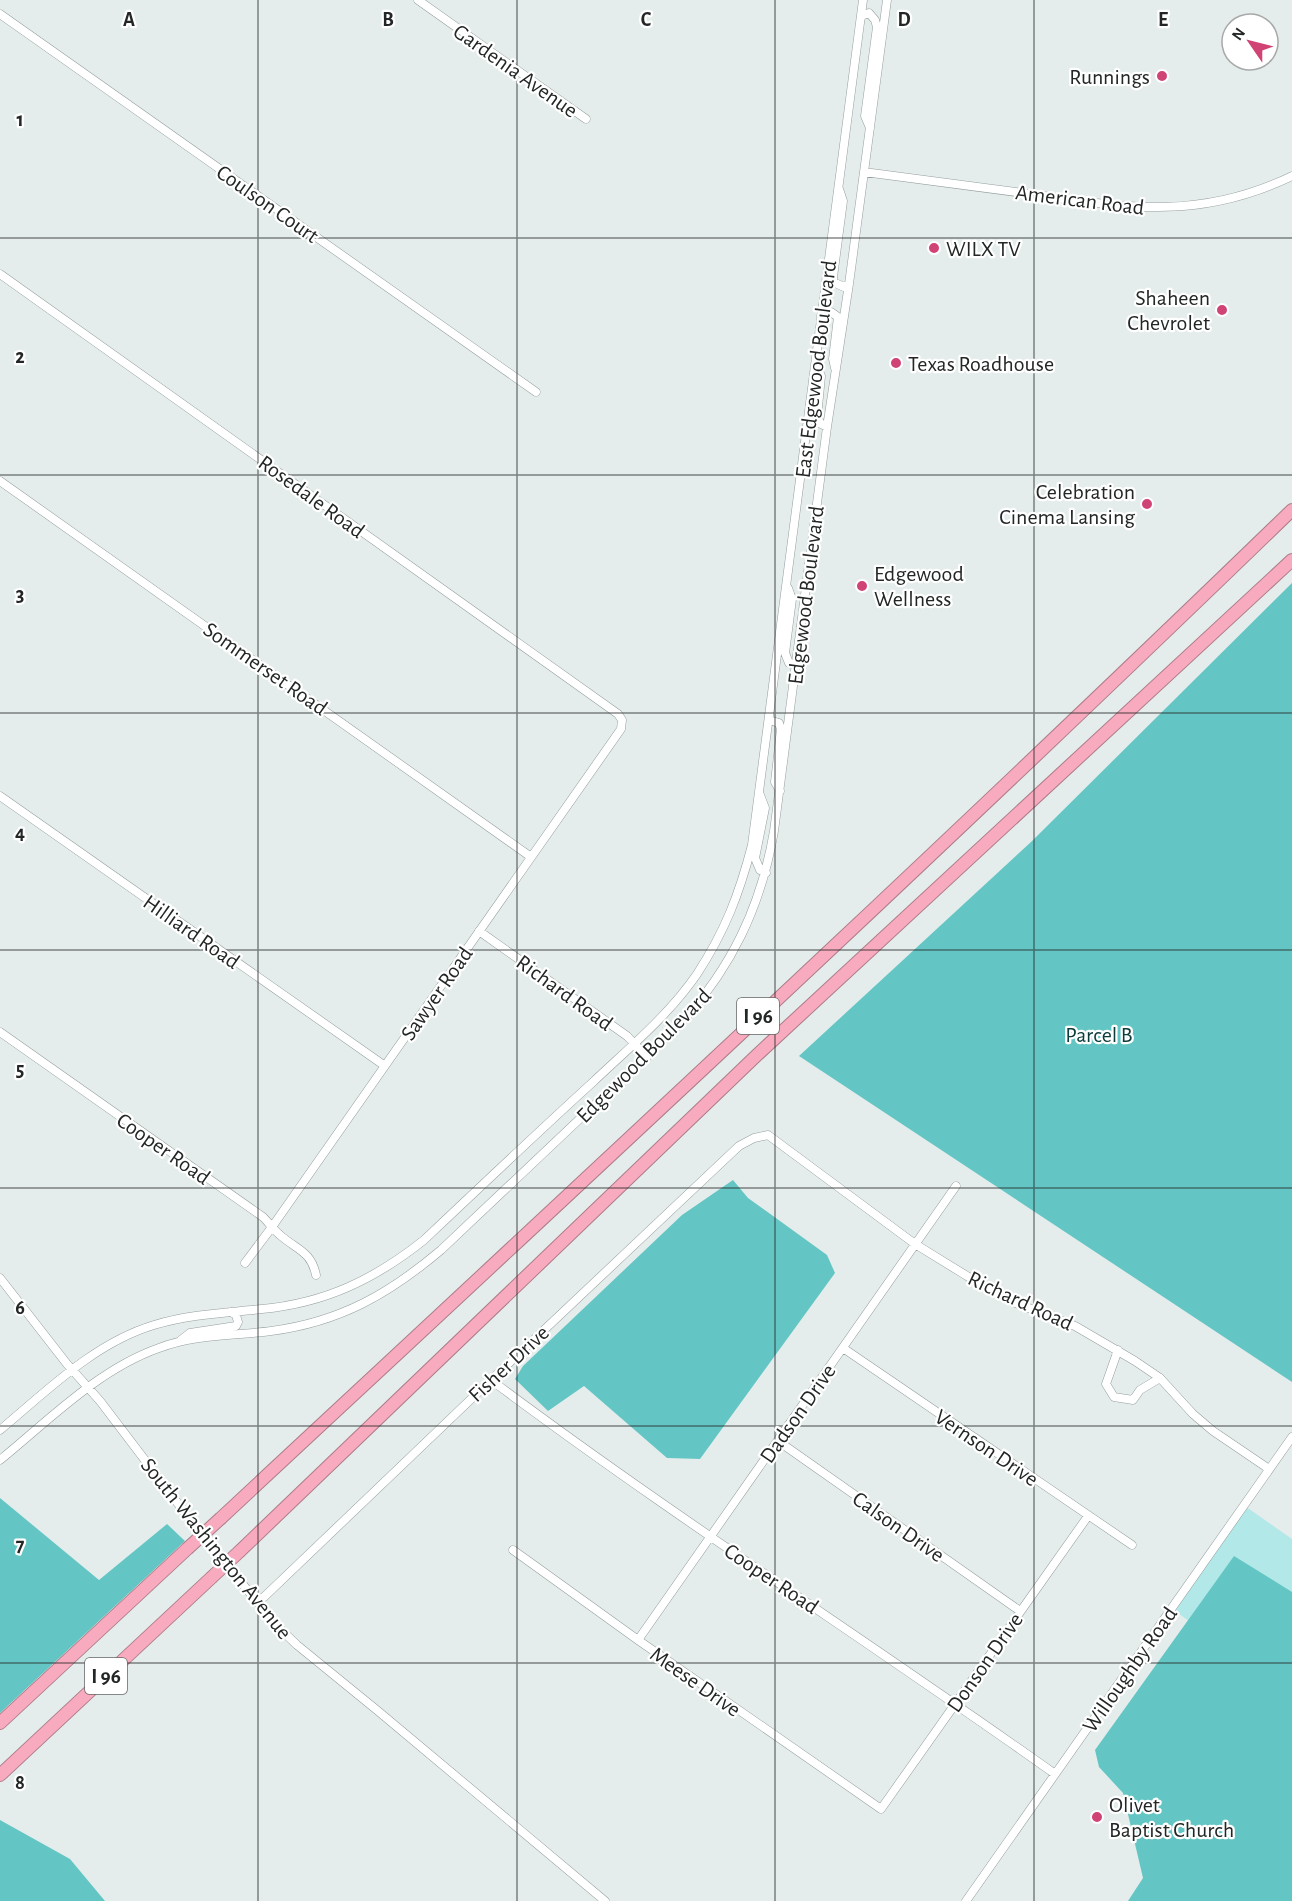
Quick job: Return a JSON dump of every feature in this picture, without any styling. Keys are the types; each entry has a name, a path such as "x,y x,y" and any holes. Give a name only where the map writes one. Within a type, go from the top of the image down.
{"highway":[{"name":"I 96","path":"0,1724 1146,652 1292,510"},
{"name":"I 96","path":"0,1775 240,1551 758,1055 1292,560"}],"street":[{"name":"Gardenia Avenue","path":"418,0 586,119"},
{"name":"East Edgewood Boulevard","path":"0,1430 101,1350 152,1325 190,1316 264,1309 318,1299 346,1289 399,1260 424,1240 634,1043 675,1001 695,976 727,923 740,891 752,845 760,794 863,0"},
{"name":"East Edgewood Boulevard","path":"849,284 887,0"},
{"path":"861,16 869,13 877,27 865,116 870,129"},
{"name":"Coulson Court","path":"0,14 536,392"},
{"name":"American Road","path":"864,172 1092,202 1163,208 1190,207 1234,198 1292,176"},
{"path":"838,187 843,201 833,282 844,287 849,284"},
{"name":"Rosedale Road","path":"0,274 618,714 622,720"},
{"name":"Edgewood Boulevard","path":"0,1460 114,1369 134,1357 179,1341 297,1327 354,1309 409,1277 441,1250 647,1057 697,1006 727,964 754,910 766,873 780,791 827,427 849,284"},
{"path":"821,316 831,312 838,317 833,359 836,375"},
{"path":"816,363 821,376 817,417 821,424 827,427"},
{"name":"Sommerset Road","path":"0,481 531,857"},
{"path":"787,586 792,599 785,652 789,663 796,666"},
{"name":"Sawyer Road","path":"245,1263 621,729 622,720"},
{"path":"769,720 779,723 781,729 774,782 780,791"},
{"path":"760,794 765,808 756,858 760,870 766,873"},
{"name":"Hilliard Road","path":"0,796 385,1066"},
{"name":"Richard Road","path":"479,931 627,1036 647,1057"},
{"name":"Cooper Road","path":"0,1032 263,1217 314,1262 316,1275"},
{"name":"Richard Road","path":"768,1135 915,1244 1013,1302 1075,1326 1118,1350 1160,1378 1193,1414 1213,1431 1269,1469"},
{"name":"Fisher Drive","path":"255,1602 264,1597 739,1146 754,1138 768,1135"},
{"name":"Dadson Drive","path":"638,1640 956,1186"},
{"name":"South Washington Avenue","path":"0,1278 100,1401 255,1602 297,1645 606,1901"},
{"path":"179,1341 190,1333 236,1326 238,1322 236,1315 231,1312"},
{"name":"Vernson Drive","path":"843,1348 1132,1545"},
{"path":"1118,1350 1106,1384 1114,1397 1133,1400 1140,1390 1160,1378"},
{"name":"Cooper Road","path":"491,1380 568,1437 956,1703 1055,1774"},
{"name":"Willoughby Road","path":"966,1901 1292,1437"},
{"name":"Calson Drive","path":"778,1441 1020,1611"},
{"name":"Donson Drive","path":"881,1809 1088,1515"},
{"name":"Meese Drive","path":"513,1550 881,1809"}],"shaded area":[{"path":"1245,1506 1292,1539 1292,1694 1172,1609"}],"green space":[{"name":"Parcel B","path":"1292,583 1292,1382 799,1056 1031,842"},
{"path":"733,1180 748,1198 827,1255 835,1273 700,1459 667,1458 584,1386 548,1411 515,1379 523,1366 682,1215"},
{"path":"0,1498 99,1580 167,1524 185,1541 0,1713"},
{"path":"1234,1556 1292,1592 1292,1901 1128,1901 1143,1878 1123,1793 1099,1767 1095,1750"},
{"path":"0,1820 70,1859 105,1901 0,1901"}],"place":[{"name":"Runnings","path":"1162,76"},
{"name":"WILX TV","path":"934,248"},
{"name":"Shaheen Chevrolet","path":"1222,310"},
{"name":"Texas Roadhouse","path":"896,363"},
{"name":"Celebration Cinema Lansing","path":"1147,504"},
{"name":"Edgewood Wellness","path":"862,586"},
{"name":"Olivet Baptist Church","path":"1097,1817"}]}
